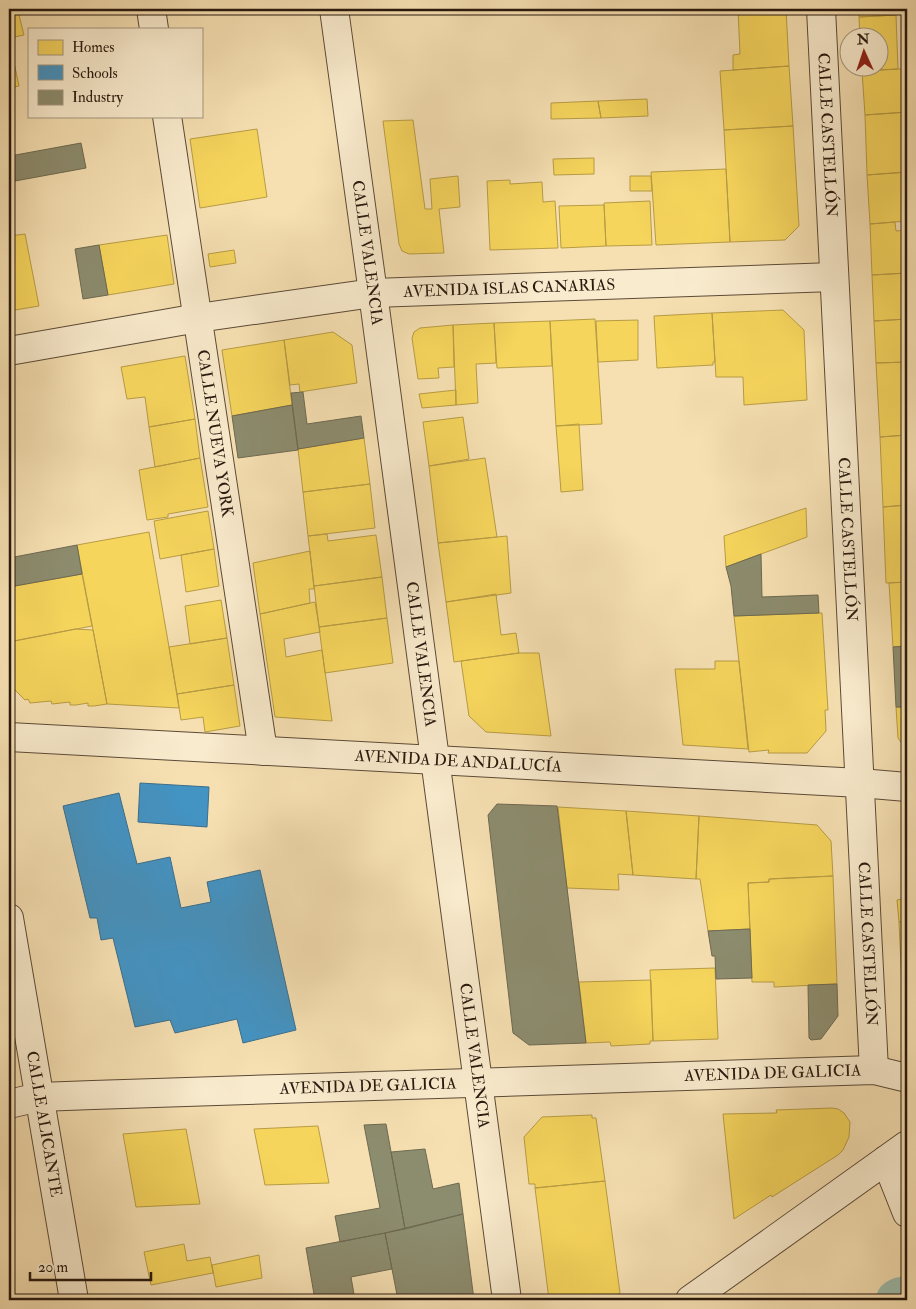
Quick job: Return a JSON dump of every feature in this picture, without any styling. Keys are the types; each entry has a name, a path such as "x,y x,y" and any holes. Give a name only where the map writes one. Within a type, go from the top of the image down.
{"street":[{"path":"151,9 154,28"},
{"name":"CALLE VALENCIA","path":"334,9 507,1300"},
{"name":"CALLE CASTELLÓN","path":"821,9 874,1070"},
{"name":"CALLE NUEVA YORK","path":"167,118 263,751"},
{"name":"AVENIDA ISLAS CANARIAS","path":"9,351 198,318 373,293 834,277"},
{"name":"AVENIDA DE ANDALUCÍA","path":"9,737 907,787"},
{"name":"CALLE ALICANTE","path":"9,918 74,1300"},
{"name":"AVENIDA DE GALICIA","path":"9,1104 39,1097 874,1070 907,1078"},
{"path":"690,1300 907,1145"},
{"path":"886,1160 907,1213"}],"building: Homes":[{"path":"9,9 50,9 19,15 24,35 9,38"},
{"path":"410,9 422,9 422,11 411,13"},
{"path":"738,9 786,9 789,66 733,70 733,55 740,54"},
{"path":"859,9 896,9 896,15 859,17"},
{"path":"896,15 898,69 888,70 888,28 860,28 859,17"},
{"path":"9,39 19,86 9,88"},
{"path":"789,66 793,126 724,130 720,71"},
{"path":"907,69 907,112 865,115 862,78 888,78 888,70"},
{"path":"647,99 648,116 601,118 598,101"},
{"path":"598,101 601,118 551,119 551,103"},
{"path":"907,112 907,172 867,175 865,115"},
{"path":"413,120 425,209 432,209 430,179 458,176 460,207 439,209 444,253 409,254 402,251 399,244 383,121"},
{"path":"793,126 799,226 785,240 730,242 724,130"},
{"path":"257,129 267,197 200,208 190,139"},
{"path":"594,158 594,174 554,175 553,159"},
{"path":"726,169 730,242 656,245 651,172"},
{"path":"907,172 907,221 870,224 867,175"},
{"path":"630,176 651,176 652,191 630,191"},
{"path":"510,180 510,184 542,182 543,202 555,201 558,248 490,250 487,181"},
{"path":"650,201 652,245 606,246 604,203"},
{"path":"604,205 606,246 561,248 559,206"},
{"path":"895,222 896,231 907,230 907,273 872,275 870,224"},
{"path":"25,234 39,306 9,311 9,236"},
{"path":"167,235 174,284 108,295 99,245"},
{"path":"234,250 236,263 210,267 208,254"},
{"path":"907,273 907,319 874,321 872,275"},
{"path":"783,310 804,330 807,400 744,405 743,377 716,377 712,313"},
{"path":"712,313 715,362 713,362 713,365 657,368 654,316"},
{"path":"595,319 602,424 556,426 550,321"},
{"path":"907,319 907,362 876,363 874,321"},
{"path":"638,320 638,360 598,362 596,321"},
{"path":"550,321 552,366 497,368 494,323"},
{"path":"494,323 496,363 476,364 478,403 456,405 453,325"},
{"path":"453,325 454,367 438,368 439,378 418,379 412,338 414,332 420,328"},
{"path":"333,332 352,345 357,383 300,392 299,384 290,385 284,340"},
{"path":"284,340 292,405 232,416 222,350"},
{"path":"185,356 195,419 149,427 145,397 127,399 121,367"},
{"path":"907,362 907,435 880,437 876,363"},
{"path":"456,390 456,405 422,408 419,394"},
{"path":"463,417 469,459 429,466 423,422"},
{"path":"195,419 200,458 155,467 149,427"},
{"path":"579,424 583,490 561,492 556,426"},
{"path":"907,435 907,505 883,507 880,437"},
{"path":"364,438 370,484 303,492 298,449"},
{"path":"200,458 208,507 147,520 139,470"},
{"path":"485,458 497,537 438,543 429,466"},
{"path":"370,484 375,528 308,536 303,492"},
{"path":"907,505 907,582 886,583 883,507"},
{"path":"806,508 807,537 726,567 724,536"},
{"path":"208,511 214,549 160,559 154,521"},
{"path":"149,532 179,708 107,704 77,545"},
{"path":"327,534 328,541 376,535 382,577 314,586 308,536"},
{"path":"507,536 511,593 446,602 438,543"},
{"path":"214,549 219,586 186,592 181,555"},
{"path":"310,551 314,589 309,589 310,603 260,614 253,563"},
{"path":"82,574 92,626 9,642 9,587"},
{"path":"382,577 387,618 319,627 314,586"},
{"path":"907,582 907,646 893,647 889,583"},
{"path":"496,594 501,635 516,633 519,653 454,662 446,602"},
{"path":"221,600 227,638 190,644 185,606"},
{"path":"315,602 320,632 284,639 286,657 322,650 332,721 275,717 260,614"},
{"path":"822,613 828,710 825,710 826,731 807,753 768,753 769,750 749,752 734,616"},
{"path":"387,618 393,663 325,673 319,627"},
{"path":"75,629 93,630 107,704 88,706 88,703 70,705 70,702 52,704 51,701 30,703 28,699 25,700 10,685 9,642"},
{"path":"227,638 234,685 177,694 169,647"},
{"path":"519,653 539,653 551,736 486,732 469,716 461,661"},
{"path":"715,661 739,661 748,749 683,745 675,669 715,669"},
{"path":"234,685 240,726 205,732 203,717 181,720 177,694"},
{"path":"896,707 907,707 907,751 898,738"},
{"path":"558,807 626,811 633,875 618,874 619,890 567,888"},
{"path":"626,811 699,816 696,879 633,875"},
{"path":"699,816 817,825 831,841 833,876 769,879 769,882 748,883 750,929 708,931 700,879 696,879"},
{"path":"833,876 837,984 774,987 774,982 752,982 748,883 769,882 769,879"},
{"path":"907,898 907,920 899,922 897,900"},
{"path":"907,920 907,986 902,988 899,922"},
{"path":"715,968 718,1039 653,1041 650,970"},
{"path":"651,980 653,1041 650,1041 650,1044 611,1046 610,1042 586,1043 579,982"},
{"path":"832,1108 844,1113 850,1122 849,1137 843,1150 772,1197 771,1195 734,1219 723,1114 777,1113 776,1110"},
{"path":"592,1115 592,1118 596,1118 605,1181 535,1188 535,1184 529,1184 524,1137 542,1117"},
{"path":"318,1126 329,1183 265,1185 254,1129"},
{"path":"186,1129 200,1204 136,1207 123,1134"},
{"path":"605,1181 620,1293 609,1300 549,1300 535,1188"},
{"path":"184,1244 187,1261 210,1257 213,1273 151,1285 144,1252"},
{"path":"259,1255 262,1278 216,1287 212,1265"}],"building: Schools":[{"path":"140,783 209,787 207,827 138,822"},
{"path":"119,793 137,864 170,857 181,908 211,902 207,882 260,870 296,1030 243,1043 237,1019 175,1033 170,1020 135,1027 113,938 101,940 97,918 90,918 63,806"}],"building: Industry":[{"path":"81,143 86,168 15,181 10,156"},
{"path":"99,245 108,295 83,299 75,249"},
{"path":"303,392 307,424 361,416 364,438 298,449 291,393"},
{"path":"292,405 298,450 238,458 232,416"},
{"path":"77,545 82,574 9,587 9,558"},
{"path":"761,554 762,597 818,595 819,613 734,616 731,586 726,567"},
{"path":"907,646 907,707 896,707 893,647"},
{"path":"497,804 557,806 586,1043 529,1045 513,1033 488,815"},
{"path":"750,929 752,978 716,979 715,956 712,956 708,931"},
{"path":"837,984 838,1016 821,1039 811,1040 809,1038 808,985"},
{"path":"386,1124 405,1229 340,1242 335,1216 380,1208 364,1125"},
{"path":"425,1149 433,1189 459,1183 463,1214 405,1229 391,1152"},
{"path":"463,1214 474,1300 398,1300 385,1233"},
{"path":"385,1233 392,1269 351,1277 355,1300 315,1300 306,1248"}],"waterway":[{"path":"897,1300 901,1298"}]}
